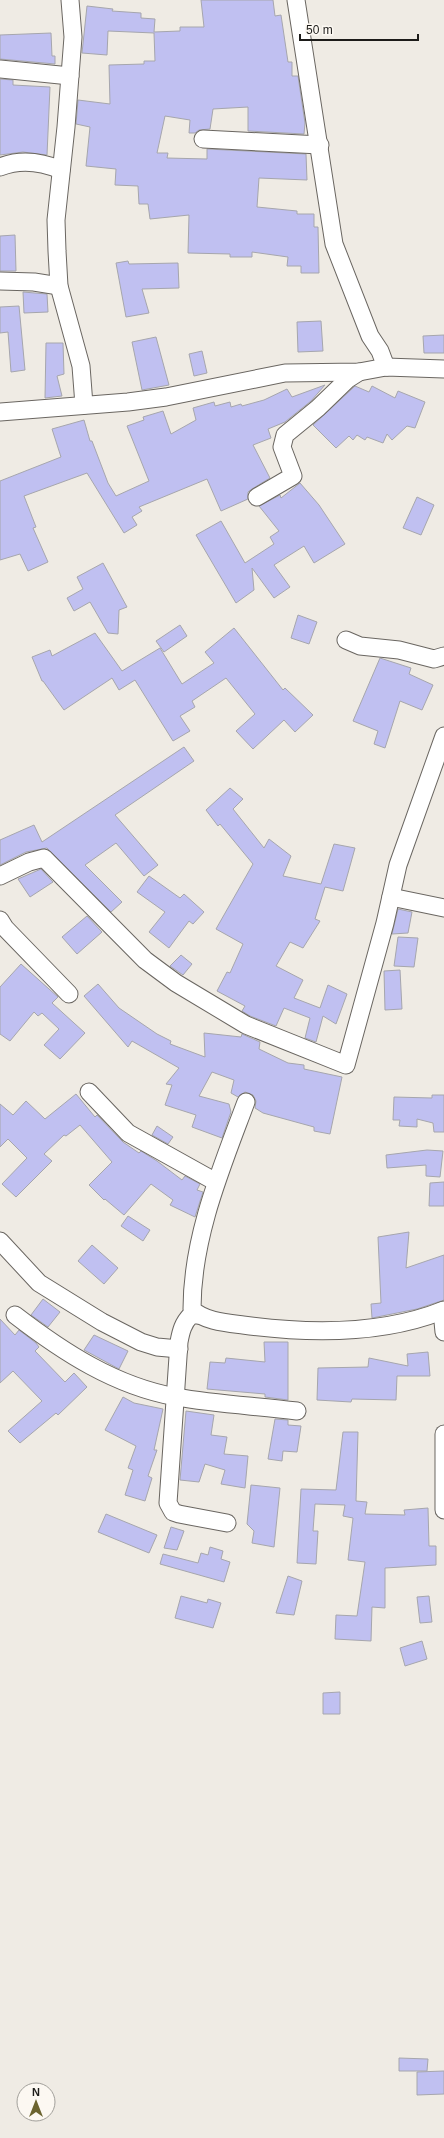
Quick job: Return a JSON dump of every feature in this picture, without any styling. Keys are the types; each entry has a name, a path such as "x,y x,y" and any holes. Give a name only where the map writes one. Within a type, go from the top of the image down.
{"street":[{"path":"70,0 72,37 70,76 56,220 59,286 81,366 84,405"},
{"path":"296,0 320,145 334,244 370,336 380,351 386,367"},
{"path":"0,69 70,76"},
{"path":"203,139 320,145"},
{"path":"0,167 22,162 49,165 61,170"},
{"path":"0,281 34,282 59,286"},
{"path":"0,412 166,397 285,373 359,372 386,367 444,369"},
{"path":"257,497 293,476 282,448 285,435 318,408 348,379 359,372"},
{"path":"346,640 360,646 399,650 434,659 444,656"},
{"path":"0,876 29,862 44,858 145,960 176,983 246,1025 346,1066 391,897 398,865 444,736"},
{"path":"391,897 444,908"},
{"path":"0,920 5,928 69,994"},
{"path":"88,1092 128,1133 216,1182"},
{"path":"198,1315 192,1309 196,1258 216,1182 246,1102"},
{"path":"0,1241 39,1283 102,1322 141,1342 157,1347 179,1349"},
{"path":"227,1524 179,1514 173,1512 169,1507 179,1349 182,1327 191,1315 198,1315 221,1322 267,1328 328,1330 378,1326 402,1322 443,1310 444,1332"},
{"path":"14,1316 49,1342 91,1367 133,1384 175,1397 297,1411"},
{"path":"444,1434 444,1510"}],"building":[{"path":"201,0 273,0 275,16 281,15 288,62 292,62 292,76 298,76 305,123 304,134 248,131 248,107 213,109 210,129 199,130 195,133 189,133 190,120 165,116 157,153 168,153 167,158 207,159 207,149 306,154 307,180 259,178 257,207 297,211 297,214 314,214 314,227 318,227 319,273 301,273 301,266 287,266 288,257 252,252 252,257 230,257 230,254 188,253 189,215 150,219 148,204 139,204 138,186 115,185 116,169 86,166 90,127 76,124 78,100 110,104 109,65 144,64 144,61 155,61 154,33 108,31 107,55 82,53 87,6 113,9 112,11 141,13 141,18 155,19 154,32 180,31 180,27 204,27"},
{"path":"51,33 52,56 55,56 55,64 0,59 0,35"},
{"path":"0,79 13,80 13,85 50,87 47,155 23,152 0,155"},
{"path":"15,235 16,271 0,271 0,236"},
{"path":"128,261 129,264 178,263 179,288 142,289 149,313 126,317 116,263"},
{"path":"23,292 47,294 48,312 24,313"},
{"path":"19,306 25,370 11,372 8,332 0,333 0,307"},
{"path":"321,321 323,351 298,352 297,322"},
{"path":"444,335 444,353 424,353 423,336"},
{"path":"156,337 169,385 142,390 132,342"},
{"path":"46,343 63,343 64,374 57,376 62,396 45,398"},
{"path":"202,351 207,373 194,376 189,354"},
{"path":"325,385 311,401 285,422 268,429 271,438 253,445 270,478 248,492 248,499 221,511 207,479 139,507 142,511 132,517 137,525 124,533 87,473 24,496 36,527 33,528 48,562 28,571 20,554 0,560 0,481 61,457 52,429 84,420 90,441 92,441 108,483 116,496 149,481 127,426 144,420 143,417 163,411 171,434 196,420 193,408 214,402 215,406 230,402 231,407 241,404 242,406 264,400 287,389 292,397"},
{"path":"355,386 369,392 372,386 395,398 398,391 425,402 415,428 407,426 392,440 387,434 383,443 367,437 365,440 357,435 353,440 349,436 336,448 313,425"},
{"path":"300,483 319,505 345,544 314,563 304,546 274,565 290,587 274,598 252,568 254,590 236,603 196,535 221,521 245,563 274,544 270,537 279,531 259,506 280,495 281,498"},
{"path":"417,497 434,505 421,535 403,528"},
{"path":"103,563 127,607 119,610 118,634 108,633 90,602 74,611 67,598 83,589 77,577"},
{"path":"298,615 317,622 309,644 291,638"},
{"path":"180,625 187,636 164,652 156,641"},
{"path":"234,628 283,690 285,688 313,715 295,732 284,720 253,749 236,731 255,714 226,678 192,701 195,707 180,716 190,731 173,741 135,680 119,690 112,678 64,710 42,681 32,657 50,650 52,656 95,633 122,671 160,648 182,684 214,663 205,652"},
{"path":"380,658 411,668 409,674 433,685 422,710 400,701 385,748 374,744 378,731 353,721"},
{"path":"184,747 194,761 115,815 158,865 144,876 116,843 85,865 122,902 111,912 47,848 26,852 0,865 0,840 34,825 42,842"},
{"path":"230,788 243,799 233,809 264,848 269,839 291,856 283,876 321,884 334,844 355,848 343,891 325,887 315,919 320,921 303,948 290,942 276,966 303,980 294,998 320,1008 328,985 347,994 336,1024 323,1016 316,1042 305,1038 310,1018 284,1008 276,1026 250,1016 242,1011 245,1006 217,991 227,972 230,973 243,944 216,929 253,864 220,824 218,826 206,810"},
{"path":"41,869 53,882 30,897 18,879"},
{"path":"149,876 180,898 184,894 204,912 193,924 189,921 169,948 149,932 165,912 137,892"},
{"path":"398,909 412,912 408,933 392,934"},
{"path":"87,916 102,932 77,954 62,937"},
{"path":"398,937 418,938 414,967 394,966"},
{"path":"181,955 192,964 183,975 170,966"},
{"path":"21,964 58,997 52,1003 85,1033 60,1059 44,1045 59,1029 42,1013 38,1016 34,1012 10,1041 0,1034 0,987"},
{"path":"400,970 402,1009 385,1010 384,971"},
{"path":"98,984 119,1008 157,1034 171,1041 170,1044 205,1057 204,1033 241,1037 242,1034 260,1042 259,1049 288,1063 304,1065 304,1069 342,1077 330,1134 314,1131 314,1127 263,1113 255,1108 256,1101 253,1095 245,1092 238,1097 231,1093 234,1080 212,1072 199,1096 229,1104 231,1112 222,1138 192,1127 196,1115 165,1105 172,1085 166,1084 179,1068 132,1041 128,1047 84,996"},
{"path":"76,1094 95,1117 97,1115 123,1142 139,1153 141,1151 157,1161 182,1180 185,1176 200,1184 197,1190 203,1192 195,1217 170,1205 173,1200 151,1184 124,1215 105,1199 104,1200 89,1185 112,1162 80,1125 66,1136 64,1135 44,1154 52,1161 16,1197 2,1184 27,1158 8,1139 0,1147 0,1104 13,1115 26,1101 45,1119"},
{"path":"432,1095 444,1095 444,1132 434,1132 433,1123 417,1119 417,1127 399,1126 400,1120 393,1120 394,1097 432,1098"},
{"path":"157,1126 173,1137 168,1144 152,1135"},
{"path":"427,1150 443,1151 440,1177 426,1176 426,1165 387,1168 386,1155"},
{"path":"444,1182 444,1206 429,1206 430,1183"},
{"path":"128,1216 150,1230 143,1241 121,1226"},
{"path":"409,1232 406,1268 444,1255 444,1300 417,1309 372,1318 371,1304 381,1303 378,1237"},
{"path":"92,1245 118,1268 104,1284 78,1261"},
{"path":"43,1299 60,1312 48,1327 31,1315"},
{"path":"0,1319 15,1335 19,1330 36,1343 39,1347 35,1351 65,1382 74,1373 87,1387 58,1415 56,1413 20,1443 8,1431 42,1401 13,1371 0,1383"},
{"path":"94,1335 128,1351 119,1369 84,1350"},
{"path":"264,1342 288,1342 288,1400 265,1397 265,1394 207,1389 210,1362 225,1363 226,1358 265,1362"},
{"path":"428,1352 430,1376 397,1376 396,1400 352,1399 351,1402 317,1400 318,1368 368,1367 369,1358 408,1366 407,1354"},
{"path":"123,1397 134,1403 163,1409 154,1450 157,1450 148,1476 152,1478 145,1501 125,1495 133,1470 128,1468 136,1446 105,1430"},
{"path":"186,1411 214,1415 211,1435 227,1437 224,1454 248,1456 245,1488 221,1484 225,1470 205,1464 199,1482 180,1480"},
{"path":"275,1419 288,1420 288,1425 301,1426 297,1452 283,1451 282,1461 268,1459"},
{"path":"343,1432 358,1432 356,1501 367,1502 365,1514 405,1515 404,1510 428,1508 429,1546 436,1546 436,1565 385,1568 385,1608 372,1607 371,1641 335,1639 336,1615 357,1616 365,1562 348,1560 353,1518 343,1516 345,1505 315,1504 313,1531 318,1531 316,1564 297,1563 301,1489 336,1490"},
{"path":"251,1485 280,1488 274,1547 252,1543 254,1531 247,1524"},
{"path":"106,1514 157,1535 149,1553 98,1532"},
{"path":"171,1527 184,1531 177,1550 164,1548"},
{"path":"210,1547 223,1551 221,1559 230,1562 224,1582 160,1564 163,1554 198,1563 201,1553 208,1555"},
{"path":"288,1576 302,1581 294,1615 276,1613"},
{"path":"181,1596 207,1603 208,1599 221,1603 213,1628 175,1618"},
{"path":"429,1596 432,1622 420,1623 417,1597"},
{"path":"422,1641 427,1659 405,1666 400,1648"},
{"path":"340,1692 340,1714 323,1714 323,1693"},
{"path":"399,2058 428,2059 427,2071 399,2071"},
{"path":"444,2071 444,2094 417,2095 417,2072"}]}
